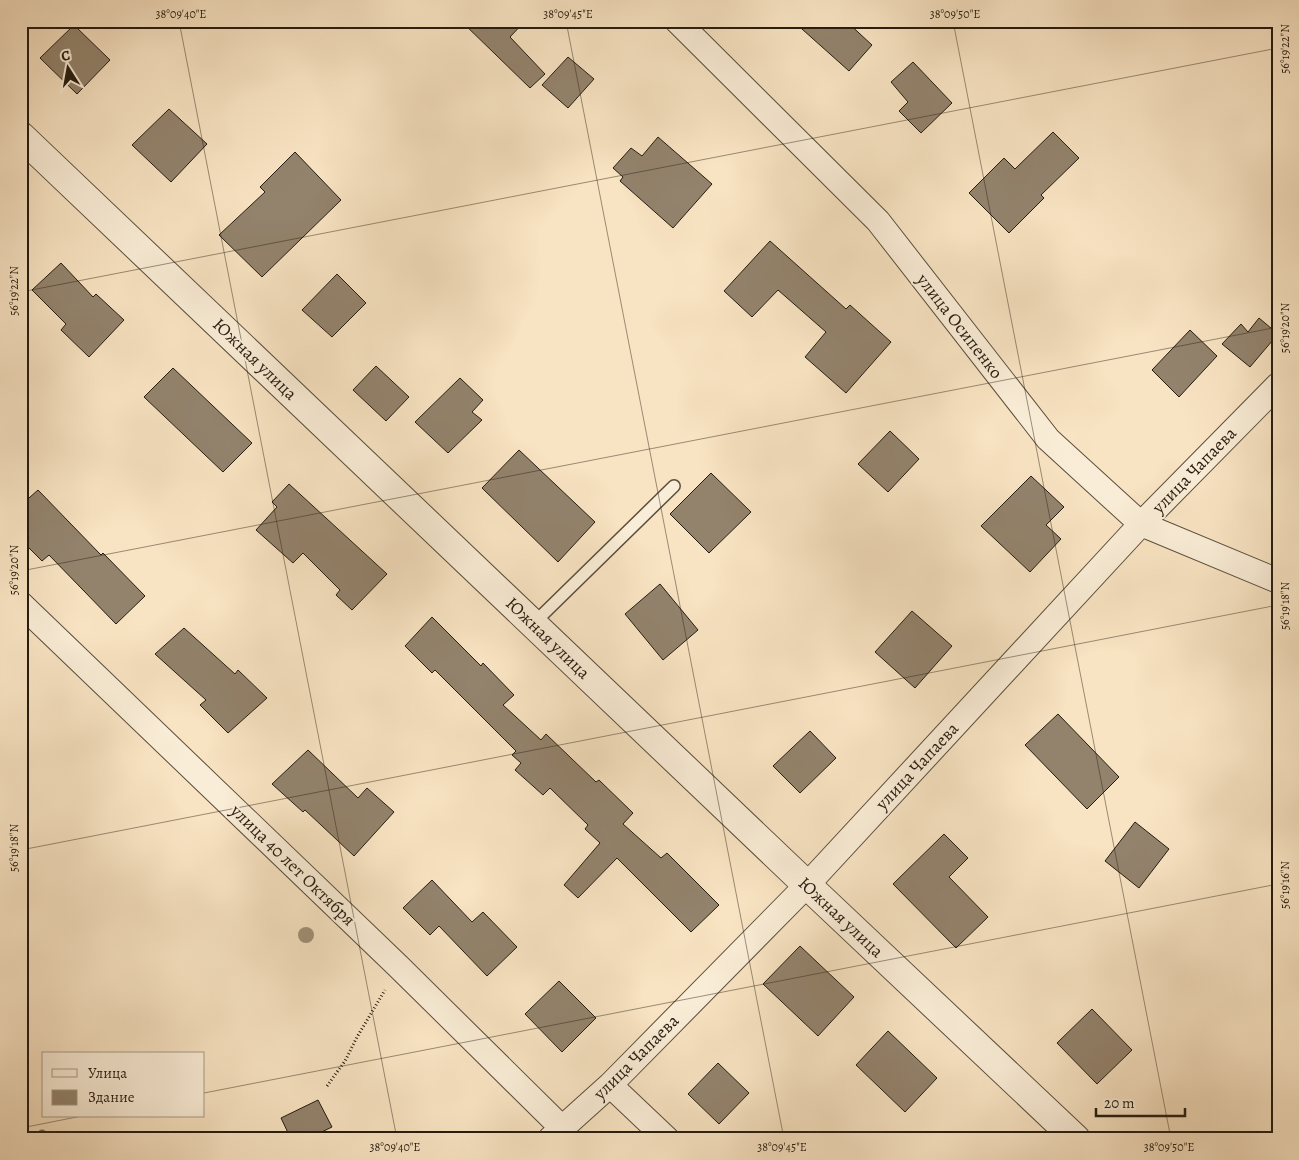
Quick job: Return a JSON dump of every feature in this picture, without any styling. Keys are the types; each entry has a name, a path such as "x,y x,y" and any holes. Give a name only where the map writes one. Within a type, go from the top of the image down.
{"street":[{"name":"улица Осипенко","path":"677,21 878,221 1048,439 1141,524 1278,581"},
{"name":"Южная улица","path":"21,136 1076,1139"},
{"name":"улица Чапаева","path":"556,1133 610,1085 807,885 1141,524 1278,385"},
{"name":"улица 40 лет Октября","path":"21,604 398,966 556,1133"},
{"path":"610,1085 667,1139"}],"lane":[{"path":"534,624 674,486"}],"path":[{"path":"327,1086 345,1061 398,966"}],"building":[{"path":"461,21 525,21 510,37 545,74 530,88"},
{"path":"793,21 846,21 872,45 849,71"},
{"path":"74,25 110,60 77,94 40,58"},
{"path":"568,57 594,79 568,108 542,85"},
{"path":"913,62 952,103 921,133 899,111 908,102 891,82"},
{"path":"169,109 207,144 171,182 132,145"},
{"path":"1053,132 1079,158 1041,195 1044,198 1009,233 969,193 1004,158 1015,169"},
{"path":"658,137 712,184 673,228 620,181 623,177 613,168 631,148 642,156"},
{"path":"295,152 341,200 262,277 219,235 265,192 260,187"},
{"path":"770,241 846,309 850,305 891,342 846,393 805,357 826,332 778,290 752,317 724,291"},
{"path":"61,263 93,297 96,294 124,320 89,357 61,330 66,324 32,290"},
{"path":"337,274 366,303 332,337 302,310"},
{"path":"1259,318 1278,334 1250,367 1222,344 1241,324 1248,332"},
{"path":"1190,330 1217,356 1179,397 1152,370"},
{"path":"376,366 409,397 386,421 353,390"},
{"path":"173,368 252,443 223,472 144,397"},
{"path":"460,378 483,400 472,412 482,420 448,453 415,422"},
{"path":"890,431 919,459 888,492 858,464"},
{"path":"519,450 595,522 558,562 482,488"},
{"path":"711,473 751,512 709,553 670,514"},
{"path":"1031,476 1064,507 1046,525 1061,539 1030,572 981,526"},
{"path":"289,484 387,574 352,610 336,595 340,590 303,553 293,563 256,530 277,507 272,502"},
{"path":"38,490 101,555 103,553 145,596 116,624 49,555 42,561 21,540 21,505"},
{"path":"660,584 698,630 663,660 625,614"},
{"path":"912,611 952,646 915,688 875,652"},
{"path":"432,617 481,666 483,663 514,695 503,705 541,740 546,734 596,782 599,780 633,813 623,824 661,858 667,853 719,905 691,932 617,858 578,898 564,885 600,843 585,829 588,825 550,788 543,795 515,770 521,763 512,755 516,751 435,670 432,673 405,646"},
{"path":"184,628 235,674 238,670 267,698 228,733 200,705 206,700 155,654"},
{"path":"1058,714 1119,777 1087,809 1025,745"},
{"path":"810,731 836,758 800,793 773,766"},
{"path":"308,750 358,798 367,788 394,812 354,856 305,810 303,812 272,784"},
{"path":"1135,822 1169,849 1139,888 1105,861"},
{"path":"944,834 968,858 949,877 988,917 956,948 893,884"},
{"path":"432,880 472,922 483,912 517,947 487,976 439,926 430,935 403,908"},
{"path":"800,946 854,997 818,1036 763,984"},
{"path":"559,981 596,1018 562,1052 525,1014"},
{"path":"1092,1009 1132,1050 1097,1084 1057,1043"},
{"path":"888,1031 937,1078 905,1112 856,1065"},
{"path":"718,1063 749,1093 719,1124 688,1094"},
{"path":"318,1100 332,1127 307,1139 291,1139 281,1118"}],"waterway":[{"path":"42,1134 44,1139"}]}
